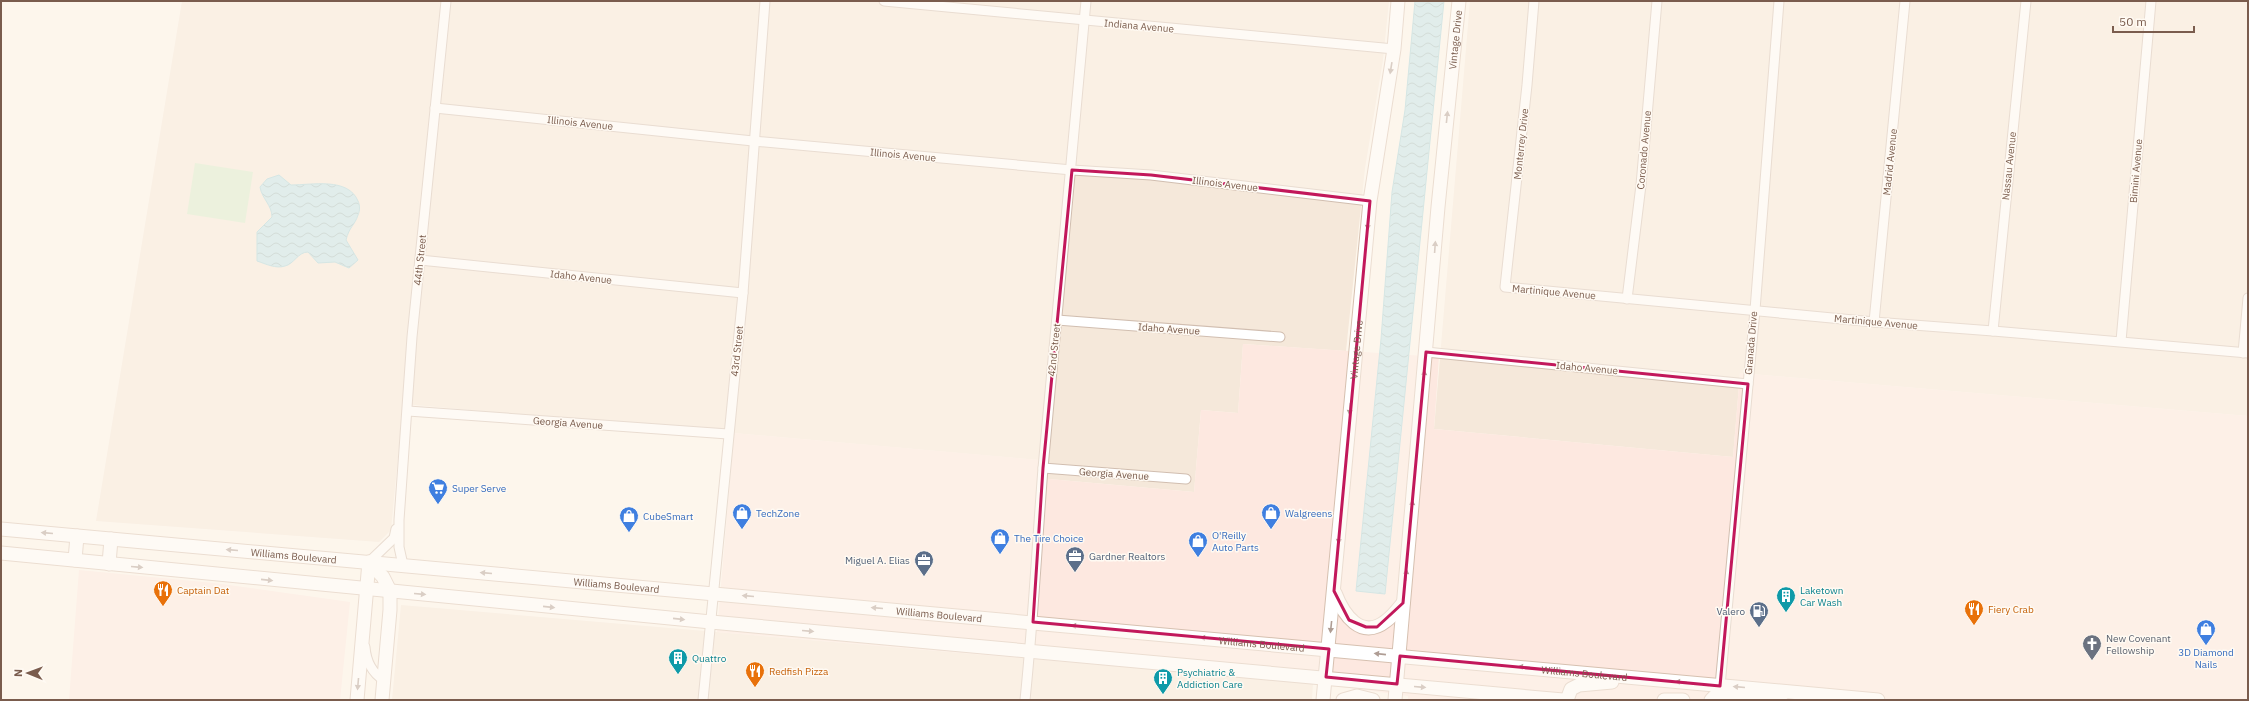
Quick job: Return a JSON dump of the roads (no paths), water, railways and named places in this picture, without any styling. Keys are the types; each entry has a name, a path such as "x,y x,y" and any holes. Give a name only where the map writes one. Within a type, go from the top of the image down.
{"street":[{"name":"44th Street","path":"402,565 399,547 399,520 420,260 446,1"},
{"name":"43rd Street","path":"703,700 743,293 753,141 765,1"},
{"name":"Indiana Avenue","path":"884,1 1394,49"},
{"name":"42nd Street","path":"1025,700 1033,622 1043,468 1072,170 1086,1"},
{"name":"Vintage Drive","path":"1323,700 1370,201 1394,49 1398,1"},
{"name":"Vintage Drive","path":"1395,700 1459,1"},
{"name":"Monterrey Drive","path":"1505,287 1527,85 1534,1"},
{"name":"Coronado Avenue","path":"1627,299 1641,185 1656,1"},
{"name":"Granada Drive","path":"1720,686 1748,384 1779,1"},
{"name":"Madrid Avenue","path":"1874,322 1905,1"},
{"name":"Nassau Avenue","path":"1993,330 2026,1"},
{"name":"Bimini Avenue","path":"2121,341 2151,1"},
{"name":"Illinois Avenue","path":"435,108 753,141 1151,176 1370,201"},
{"name":"Idaho Avenue","path":"420,260 743,293"},
{"name":"Martinique Avenue","path":"1505,287 1874,322 1993,330 2246,353"},
{"path":"2246,353 2248,298"},
{"name":"Idaho Avenue","path":"1057,320 1280,337"},
{"name":"Idaho Avenue","path":"1426,352 1748,384"},
{"name":"Georgia Avenue","path":"408,411 728,434"},
{"name":"Georgia Avenue","path":"1043,468 1186,479"},
{"name":"44th Street","path":"369,562 394,538 399,520"},
{"name":"Williams Boulevard","path":"1,529 1878,700"},
{"path":"75,560 77,536"},
{"path":"109,564 111,539"},
{"path":"1,553 367,590 1563,700"},
{"path":"369,562 383,577 390,591 390,610 382,700"},
{"path":"357,700 369,562"},
{"path":"367,590 383,577 402,565"},
{"path":"1334,591 1341,609 1349,620 1366,628 1377,627 1386,621 1403,603"},
{"path":"363,634 365,652 370,665 378,676 384,680"},
{"path":"1567,700 1571,689 1579,685 1653,679"},
{"path":"1711,700 1717,694 1720,686"},
{"path":"1724,700 1728,697 1772,699 1786,692"},
{"path":"1343,700 1357,696 1373,700"},
{"path":"1664,700 1684,700"}],"water":[{"path":"1415,1 1444,1 1385,594 1356,591 1381,339 1392,192 1405,110"},
{"path":"279,175 291,185 338,185 353,193 359,203 359,213 346,240 358,260 349,268 335,262 318,263 308,252 301,254 291,263 282,267 271,266 257,261 257,232 272,217 272,213 260,187 267,179"}],"place":[{"name":"Super Serve","path":"438,505"},
{"name":"TechZone","path":"742,530"},
{"name":"Walgreens","path":"1271,530"},
{"name":"CubeSmart","path":"629,533"},
{"name":"The Tire Choice","path":"1000,555"},
{"name":"O'Reilly Auto Parts","path":"1198,558"},
{"name":"Gardner Realtors","path":"1075,573"},
{"name":"Miguel A. Elias","path":"924,577"},
{"name":"Captain Dat","path":"163,607"},
{"name":"Laketown Car Wash","path":"1786,613"},
{"name":"Fiery Crab","path":"1974,626"},
{"name":"Valero","path":"1759,628"},
{"name":"3D Diamond Nails","path":"2206,646"},
{"name":"New Covenant Fellowship","path":"2092,661"},
{"name":"Quattro","path":"678,675"},
{"name":"Redfish Pizza","path":"755,688"},
{"name":"Psychiatric & Addiction Care","path":"1163,695"}]}
